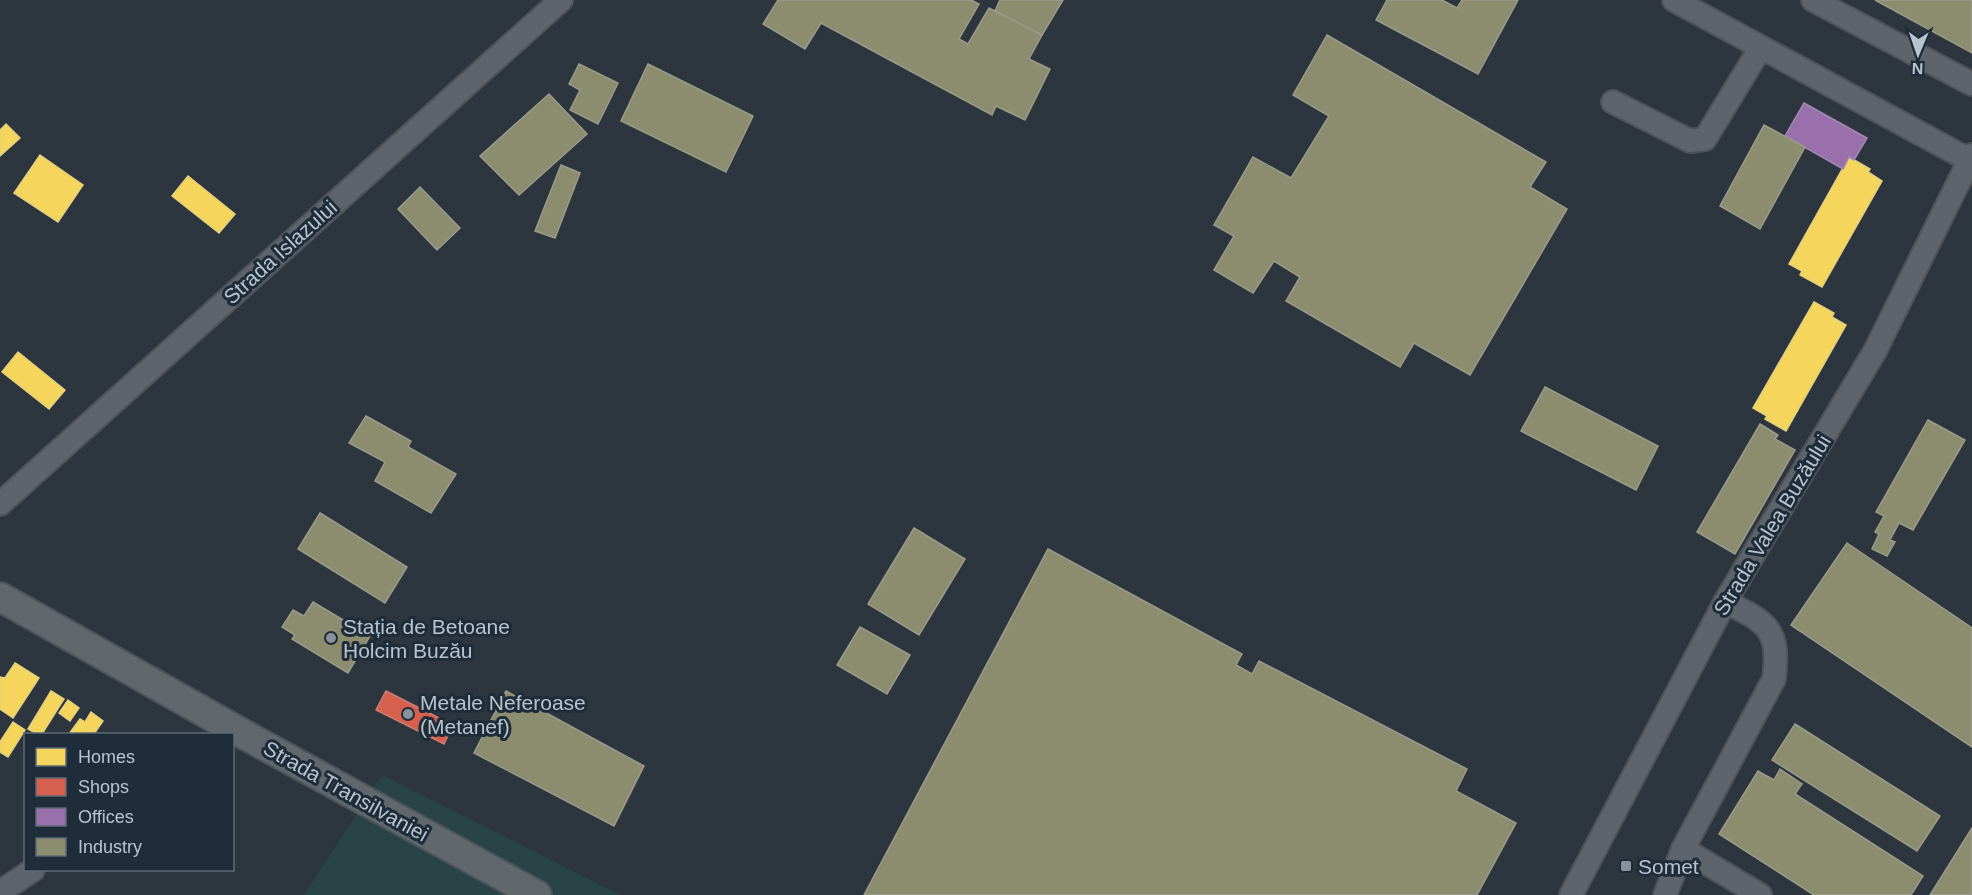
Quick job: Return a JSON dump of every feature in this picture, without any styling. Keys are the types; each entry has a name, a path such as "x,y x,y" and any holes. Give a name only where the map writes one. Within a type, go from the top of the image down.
{"main road":[{"name":"Strada Transilvaniei","path":"0,597 226,733"},
{"name":"Strada Transilvaniei","path":"239,741 537,895"}],"street":[{"name":"Strada Islazului","path":"0,504 561,0"},
{"path":"1674,0 1971,157"},
{"path":"1813,0 1972,84"},
{"path":"1613,102 1690,141 1705,139 1761,47"},
{"name":"Strada Valea Buzăului","path":"1571,895 1725,602 1875,351 1971,157"},
{"path":"1665,895 1683,849 1774,680 1777,656 1773,638 1759,617 1725,602"},
{"path":"1683,849 1760,895"},
{"path":"0,892 32,871"}],"green space":[{"path":"382,775 621,895 304,895"}],"building: Homes":[{"path":"6,124 20,138 0,156 0,130"},
{"path":"40,155 83,185 58,222 14,193"},
{"path":"1849,157 1870,169 1868,172 1882,181 1822,287 1800,275 1802,271 1789,264"},
{"path":"188,176 235,214 219,233 172,196"},
{"path":"1814,302 1834,313 1832,317 1846,325 1786,431 1765,419 1767,416 1753,408"},
{"path":"18,352 65,390 49,409 2,372"},
{"path":"15,663 39,678 13,718 0,709 0,677 5,678"},
{"path":"51,691 64,699 43,733 35,733 28,729"},
{"path":"68,700 79,708 70,721 59,713"},
{"path":"91,712 103,721 95,733 70,733 80,719 85,722"},
{"path":"13,722 25,730 8,757 0,752 0,742"}],"building: Shops":[{"path":"386,691 453,725 444,744 376,710"}],"building: Offices":[{"path":"1804,103 1867,138 1854,160 1849,157 1843,169 1785,136"}],"building: Industry":[{"path":"778,0 971,0 979,4 959,39 968,44 989,8 1042,35 1029,59 1050,69 1025,120 996,106 992,115 821,23 805,49 763,24"},
{"path":"1000,0 1063,0 1042,35 995,11"},
{"path":"1387,0 1442,0 1457,8 1462,0 1518,0 1478,74 1376,20"},
{"path":"1875,0 1972,0 1972,53"},
{"path":"1327,35 1546,162 1530,187 1567,209 1470,375 1414,343 1400,367 1286,301 1300,277 1274,261 1253,293 1214,270 1234,236 1214,225 1253,157 1291,178 1329,116 1293,95"},
{"path":"579,64 618,83 598,124 570,110 580,90 569,84"},
{"path":"648,64 753,116 726,172 621,121"},
{"path":"549,94 587,134 519,195 480,156"},
{"path":"1764,125 1805,147 1760,229 1720,206"},
{"path":"561,165 580,173 555,238 535,231"},
{"path":"420,187 460,228 437,250 398,209"},
{"path":"1545,387 1658,446 1636,490 1521,431"},
{"path":"366,416 411,441 408,447 456,474 431,513 375,481 385,462 349,443"},
{"path":"1928,420 1965,440 1913,530 1899,523 1890,540 1895,542 1887,556 1872,549 1879,534 1875,532 1884,516 1876,512"},
{"path":"1760,424 1778,435 1775,439 1795,450 1735,554 1697,532"},
{"path":"320,513 407,567 385,603 298,549"},
{"path":"914,528 965,559 919,635 868,604"},
{"path":"1847,543 1972,628 1972,747 1791,625"},
{"path":"1048,549 1242,654 1236,665 1252,674 1259,661 1467,769 1456,791 1516,823 1477,895 864,895"},
{"name":"Stația de Betoane Holcim Buzău","path":"313,602 370,636 348,673 292,639 295,635 282,627 293,610 304,616"},
{"path":"860,627 910,655 887,694 837,665"},
{"path":"506,691 644,766 614,826 474,753"},
{"path":"1795,724 1940,816 1917,851 1772,760"},
{"path":"1780,769 1802,784 1795,794 1923,876 1911,895 1814,895 1719,834 1758,771 1774,780"},
{"path":"1972,828 1972,895 1930,895"}],"place":[{"name":"Stația de Betoane Holcim Buzău","path":"331,638"},
{"name":"Metale Neferoase (Metanef)","path":"408,714"},
{"name":"Somet","path":"1626,866"}]}
